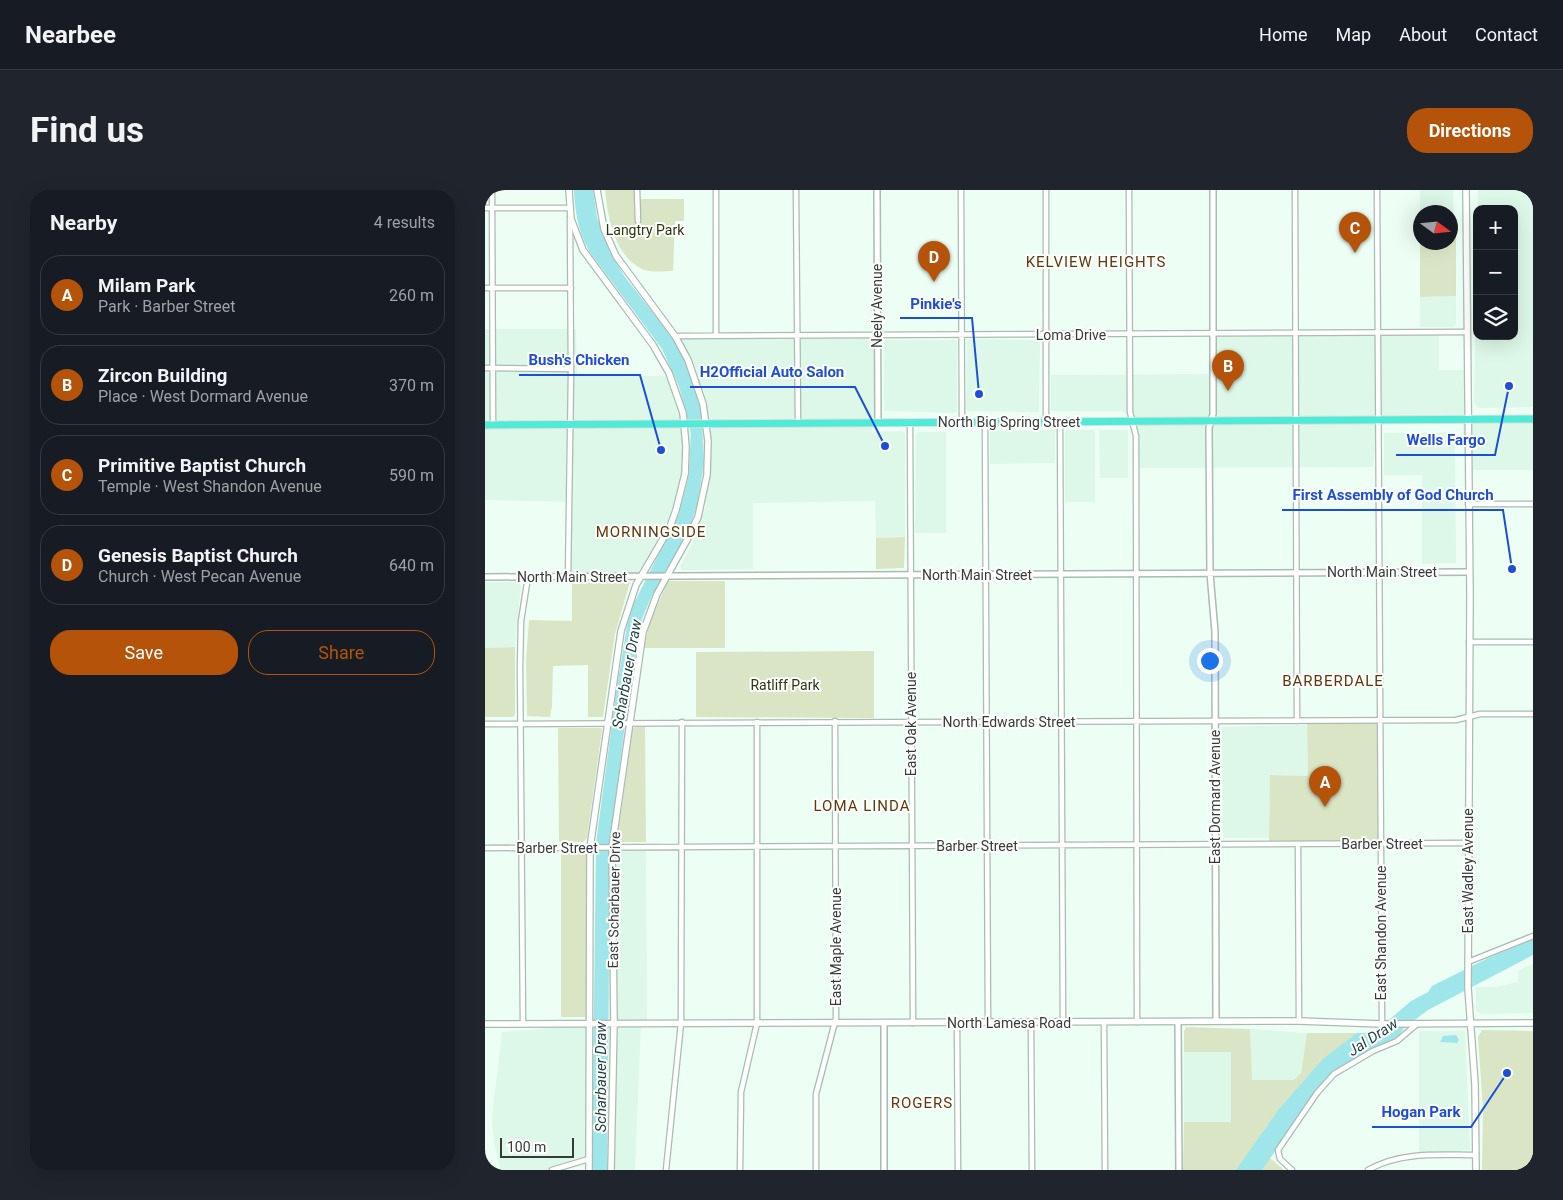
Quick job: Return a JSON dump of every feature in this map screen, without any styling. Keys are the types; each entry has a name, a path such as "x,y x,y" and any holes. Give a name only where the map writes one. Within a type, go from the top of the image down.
{"highway":[{"name":"North Big Spring Street","path":"489,425 1533,419"}],"main road":[{"name":"East Scharbauer Drive","path":"569,190 574,229 587,257 663,360 678,396 685,424 686,464 680,500 670,527 641,576 627,608 621,631 607,724 590,848 591,1023 589,1170"},
{"name":"East Scharbauer Drive","path":"597,190 604,229 615,256 675,336 697,382 707,424 708,466 703,500 691,532 652,603 643,632 612,848 611,1170"},
{"name":"East Wadley Avenue","path":"1466,190 1469,572 1468,988 1476,1109 1476,1170"},
{"name":"North Lamesa Road","path":"485,1024 1104,1023 1216,1021 1382,1024 1533,1023"}],"street":[{"path":"489,425 493,368 492,190"},
{"path":"637,190 638,221"},
{"path":"716,190 717,336"},
{"path":"796,190 797,423"},
{"name":"Neely Avenue","path":"877,190 878,423"},
{"path":"961,190 962,422"},
{"path":"1046,190 1046,422"},
{"path":"1129,190 1130,412 1136,436 1137,1022"},
{"name":"East Dormard Avenue","path":"1213,190 1213,414 1209,428 1210,573 1215,632 1216,1021"},
{"path":"1295,190 1297,721"},
{"name":"East Shandon Avenue","path":"1377,190 1382,1024"},
{"path":"485,208 570,208 571,425 568,577"},
{"path":"485,288 571,288"},
{"name":"Loma Drive","path":"675,336 1467,332"},
{"path":"485,368 571,369"},
{"path":"985,422 988,1023"},
{"path":"1060,422 1063,1022"},
{"name":"East Oak Avenue","path":"910,423 913,1023"},
{"path":"1468,504 1533,504"},
{"name":"North Main Street","path":"485,577 1469,572"},
{"path":"523,1023 520,651 528,577"},
{"path":"1469,642 1533,642"},
{"name":"North Edwards Street","path":"485,724 835,721 1456,720 1480,714 1533,714"},
{"name":"East Maple Avenue","path":"817,1170 816,1094 836,1023 835,721"},
{"path":"666,1170 681,1023 682,722"},
{"path":"741,1170 741,1092 757,1023 757,722"},
{"name":"Barber Street","path":"485,848 1469,843"},
{"path":"1298,844 1299,1021"},
{"path":"1468,962 1533,936"},
{"path":"1031,1022 1031,1170"},
{"path":"1178,1022 1179,1170"},
{"path":"883,1023 884,1170"},
{"path":"957,1023 958,1170"},
{"path":"1104,1023 1105,1170"},
{"path":"1292,1170 1280,1159 1278,1150 1317,1093 1333,1074 1373,1051 1397,1041 1417,1024"},
{"path":"1368,1170 1400,1157 1476,1154"},
{"path":"552,1170 589,1159"}],"shaded area":[{"path":"1420,190 1453,190 1453,205 1420,205"},
{"path":"1478,190 1533,190 1533,407 1479,408 1474,403 1475,340 1518,340 1518,205 1478,205"},
{"path":"1456,296 1456,325 1453,327 1420,327 1420,297"},
{"path":"485,329 576,329 577,376 682,376 662,337 877,336 878,376 872,432 902,431 905,434 905,537 876,538 875,501 753,503 753,569 682,570 680,566 691,546 707,503 687,511 653,576 571,577 571,502 485,500"},
{"path":"1439,333 1439,370 1467,370 1467,419 1533,419 1533,470 1467,470 1462,423 1419,419 1378,419 1373,467 1135,468 1135,420 1122,411 1051,410 1051,375 1213,374 1213,334"},
{"path":"969,339 1037,340 1040,342 1039,412 968,411 966,409 967,342"},
{"path":"886,340 955,340 957,342 957,411 954,413 884,411 884,342"},
{"path":"1055,430 1055,463 990,464 990,431"},
{"path":"1067,430 1095,430 1095,502 1065,502 1065,432"},
{"path":"1099,430 1128,430 1128,478 1100,478"},
{"path":"918,432 946,432 946,533 915,533 916,435"},
{"path":"1455,432 1456,563 1422,564 1422,475 1384,475 1384,433"},
{"path":"485,582 518,582 521,585 515,647 485,648"},
{"path":"1307,725 1308,776 1270,775 1269,838 1223,838 1222,727"},
{"path":"601,848 646,848 647,1024 641,1024 635,1170 600,1170 600,1153 548,1170 501,1170 494,1143 492,1117 502,1032 600,1024"},
{"path":"1533,964 1533,1013 1481,1014 1476,1011 1476,987 1496,987 1518,982 1519,970"},
{"path":"1250,1029 1307,1033 1301,1073 1294,1081 1251,1080"},
{"path":"1419,1031 1465,1031 1470,1150 1419,1155"},
{"path":"1184,1052 1231,1052 1231,1122 1184,1122"}],"green space":[{"name":"Langtry Park","path":"605,190 634,190 634,199 684,199 684,221 675,221 673,271 642,269 632,263 625,255 614,235"},
{"path":"1420,250 1456,250 1456,296 1420,297"},
{"path":"905,537 904,568 876,569 876,538"},
{"path":"668,581 725,581 725,648 644,648 650,622"},
{"path":"630,582 615,634 603,717 588,717 588,665 553,666 550,717 527,716 526,661 529,620 572,621 572,583"},
{"path":"515,647 515,714 513,717 485,717 485,648"},
{"name":"Ratliff Park","path":"874,651 874,718 696,717 696,652"},
{"path":"1379,720 1380,844 1269,844 1270,775 1308,776 1307,721"},
{"path":"635,727 645,727 646,842 619,842 617,840 633,729"},
{"path":"558,728 601,728 602,730 587,838 584,842 559,842"},
{"path":"561,852 585,852 588,855 587,1017 561,1017"},
{"path":"1186,1027 1250,1029 1252,1080 1294,1080 1301,1073 1307,1033 1370,1033 1391,1039 1335,1071 1317,1091 1270,1158 1284,1170 1183,1170 1184,1122 1231,1122 1231,1052 1184,1052 1184,1031"},
{"path":"1482,1030 1533,1031 1533,1170 1482,1170 1483,1110 1478,1037"}],"water":[{"name":"Scharbauer Draw","path":"574,190 593,190 597,218 610,252 625,277 672,337 687,365 701,411 704,462 697,505 691,524 682,544 652,595 642,619 631,677 610,843 607,1170 592,1170 596,843 627,625 634,603 679,514 689,475 691,433 679,386 662,349 585,243 578,221"},
{"name":"Jal Draw","path":"1533,939 1533,955 1428,1010 1404,1028 1399,1036 1356,1057 1335,1071 1309,1102 1262,1170 1236,1170 1279,1109 1323,1059 1357,1033 1370,1033 1382,1026 1411,1001 1428,992 1432,986 1490,957"},
{"path":"1456,1035 1459,1040 1457,1043 1440,1042 1443,1036"}],"place":[{"name":"Primitive Baptist Church","path":"1355,253"},
{"name":"Genesis Baptist Church","path":"934,282"},
{"name":"Wells Fargo","path":"1509,386"},
{"name":"Zircon Building","path":"1228,391"},
{"name":"Pinkie's","path":"979,394"},
{"name":"H2Official Auto Salon","path":"885,446"},
{"name":"Bush's Chicken","path":"661,450"},
{"name":"First Assembly of God Church","path":"1512,569"},
{"name":"Milam Park","path":"1325,807"},
{"name":"Hogan Park","path":"1507,1073"}],"district":[{"name":"KELVIEW HEIGHTS","path":"1096,262"},
{"name":"MORNINGSIDE","path":"651,532"},
{"name":"BARBERDALE","path":"1333,681"},
{"name":"LOMA LINDA","path":"862,806"},
{"name":"ROGERS","path":"922,1103"}]}
